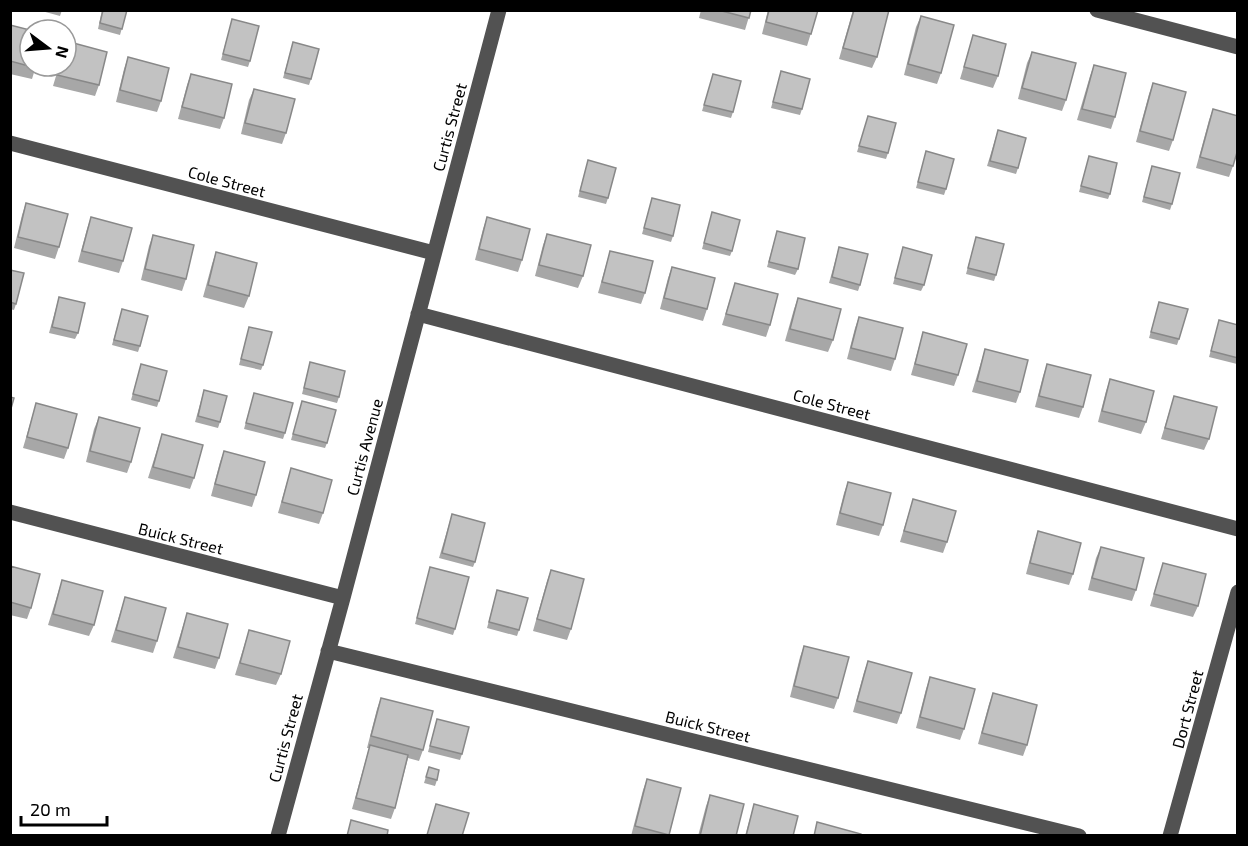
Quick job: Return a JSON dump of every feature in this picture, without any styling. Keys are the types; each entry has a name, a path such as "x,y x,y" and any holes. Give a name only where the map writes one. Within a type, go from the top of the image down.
{"street":[{"name":"Curtis Street","path":"434,253 499,10"},
{"path":"1097,10 1238,47"},
{"name":"Cole Street","path":"10,143 434,253"},
{"name":"Curtis Avenue","path":"328,651 434,253"},
{"name":"Cole Street","path":"418,314 1238,529"},
{"name":"Buick Street","path":"10,512 343,598"},
{"name":"Dort Street","path":"1170,836 1238,592"},
{"name":"Curtis Street","path":"278,836 328,651"},
{"name":"Buick Street","path":"328,651 1079,836"}],"building":[{"path":"103,10 127,10 122,29 100,23"},
{"path":"718,10 751,10 749,18"},
{"path":"769,10 818,10 811,34 766,22"},
{"path":"854,10 889,10 877,57 843,48"},
{"path":"921,16 954,25 941,73 908,64"},
{"path":"232,19 259,26 250,61 223,54"},
{"path":"10,25 18,27 18,63 10,61"},
{"path":"973,35 1006,44 998,76 964,67"},
{"path":"293,42 319,49 311,79 285,73"},
{"path":"78,44 107,52 99,85 70,78 78,78"},
{"path":"1032,52 1076,63 1066,100 1022,88"},
{"path":"128,57 169,68 161,101 120,90"},
{"path":"1094,65 1126,73 1115,117 1082,109"},
{"path":"781,71 810,79 802,109 773,102"},
{"path":"191,74 232,84 224,118 182,107"},
{"path":"713,74 741,81 733,112 704,105"},
{"path":"1153,83 1186,92 1173,140 1140,131"},
{"path":"254,89 295,99 286,133 245,123"},
{"path":"1213,109 1238,116 1238,149 1233,166 1200,157"},
{"path":"868,116 896,123 888,153 859,146"},
{"path":"998,130 1026,138 1018,168 990,161"},
{"path":"926,151 954,159 946,189 918,182"},
{"path":"1089,156 1117,163 1110,194 1081,186"},
{"path":"588,160 616,168 608,198 580,191"},
{"path":"1152,166 1180,173 1172,204 1144,197"},
{"path":"652,198 680,205 673,236 644,228"},
{"path":"26,203 68,214 59,247 18,237"},
{"path":"712,212 740,220 732,251 704,243"},
{"path":"91,217 132,228 123,261 82,251"},
{"path":"487,217 530,229 522,260 479,249"},
{"path":"777,231 805,238 798,269 769,262"},
{"path":"547,234 591,245 583,276 539,265"},
{"path":"153,235 194,245 186,279 145,269"},
{"path":"976,237 1004,244 996,275 968,268"},
{"path":"839,247 868,254 860,285 832,277"},
{"path":"903,247 932,255 924,285 895,278"},
{"path":"610,251 653,261 645,293 602,282"},
{"path":"216,252 257,263 249,296 208,285"},
{"path":"672,267 715,278 707,309 664,298"},
{"path":"10,270 24,273 16,304 10,302"},
{"path":"735,283 778,294 770,325 726,314"},
{"path":"59,297 85,303 78,333 52,327"},
{"path":"798,298 841,309 833,340 790,329"},
{"path":"1159,302 1188,309 1179,339 1151,332"},
{"path":"122,309 148,316 140,346 114,340"},
{"path":"859,317 903,328 895,359 851,348"},
{"path":"1219,320 1238,325 1238,358 1211,351"},
{"path":"249,327 272,332 263,365 241,359"},
{"path":"923,332 967,344 958,375 915,364"},
{"path":"985,349 1028,360 1020,392 977,381"},
{"path":"310,362 345,371 339,397 304,388"},
{"path":"141,364 167,371 159,401 133,394"},
{"path":"1047,364 1091,375 1083,407 1039,396"},
{"path":"1110,379 1154,391 1146,422 1102,411"},
{"path":"204,390 227,396 220,422 198,416"},
{"path":"254,393 293,403 285,433 246,423"},
{"path":"1174,396 1217,407 1209,439 1165,428"},
{"path":"10,397 14,398 10,412"},
{"path":"302,401 336,410 327,443 293,434"},
{"path":"36,403 77,414 68,448 27,437"},
{"path":"99,417 140,428 131,462 90,451"},
{"path":"162,434 203,445 194,478 153,467"},
{"path":"224,451 265,462 256,495 215,484"},
{"path":"291,468 332,480 323,513 282,502"},
{"path":"848,482 891,493 883,525 840,513"},
{"path":"913,499 956,511 947,542 904,531"},
{"path":"452,514 485,523 475,562 442,553"},
{"path":"1038,531 1081,543 1073,574 1030,563"},
{"path":"1101,547 1144,558 1136,590 1092,578"},
{"path":"1163,563 1206,574 1198,606 1154,594"},
{"path":"10,566 40,574 31,608 10,602"},
{"path":"430,567 469,577 455,629 417,618"},
{"path":"551,570 584,579 571,629 537,619"},
{"path":"62,580 103,591 94,625 53,614"},
{"path":"497,590 528,598 519,630 489,622"},
{"path":"125,597 166,608 157,641 116,630"},
{"path":"187,613 228,624 219,658 178,647"},
{"path":"249,630 290,641 281,674 240,663"},
{"path":"804,646 849,657 838,698 794,686"},
{"path":"868,661 912,673 901,713 857,701"},
{"path":"930,677 975,689 964,729 920,717"},
{"path":"993,693 1037,705 1027,745 982,733"},
{"path":"381,698 433,711 423,750 371,736"},
{"path":"437,719 469,727 462,754 430,746"},
{"path":"370,745 408,755 395,808 356,798"},
{"path":"429,767 439,770 437,780 426,777"},
{"path":"647,779 681,788 669,835 635,826"},
{"path":"710,795 744,804 736,836 700,836"},
{"path":"436,804 469,813 462,836 427,835"},
{"path":"754,804 798,816 793,836 746,836"},
{"path":"351,820 388,830 387,836 347,836"},
{"path":"817,822 861,834 861,836 814,836"}]}
